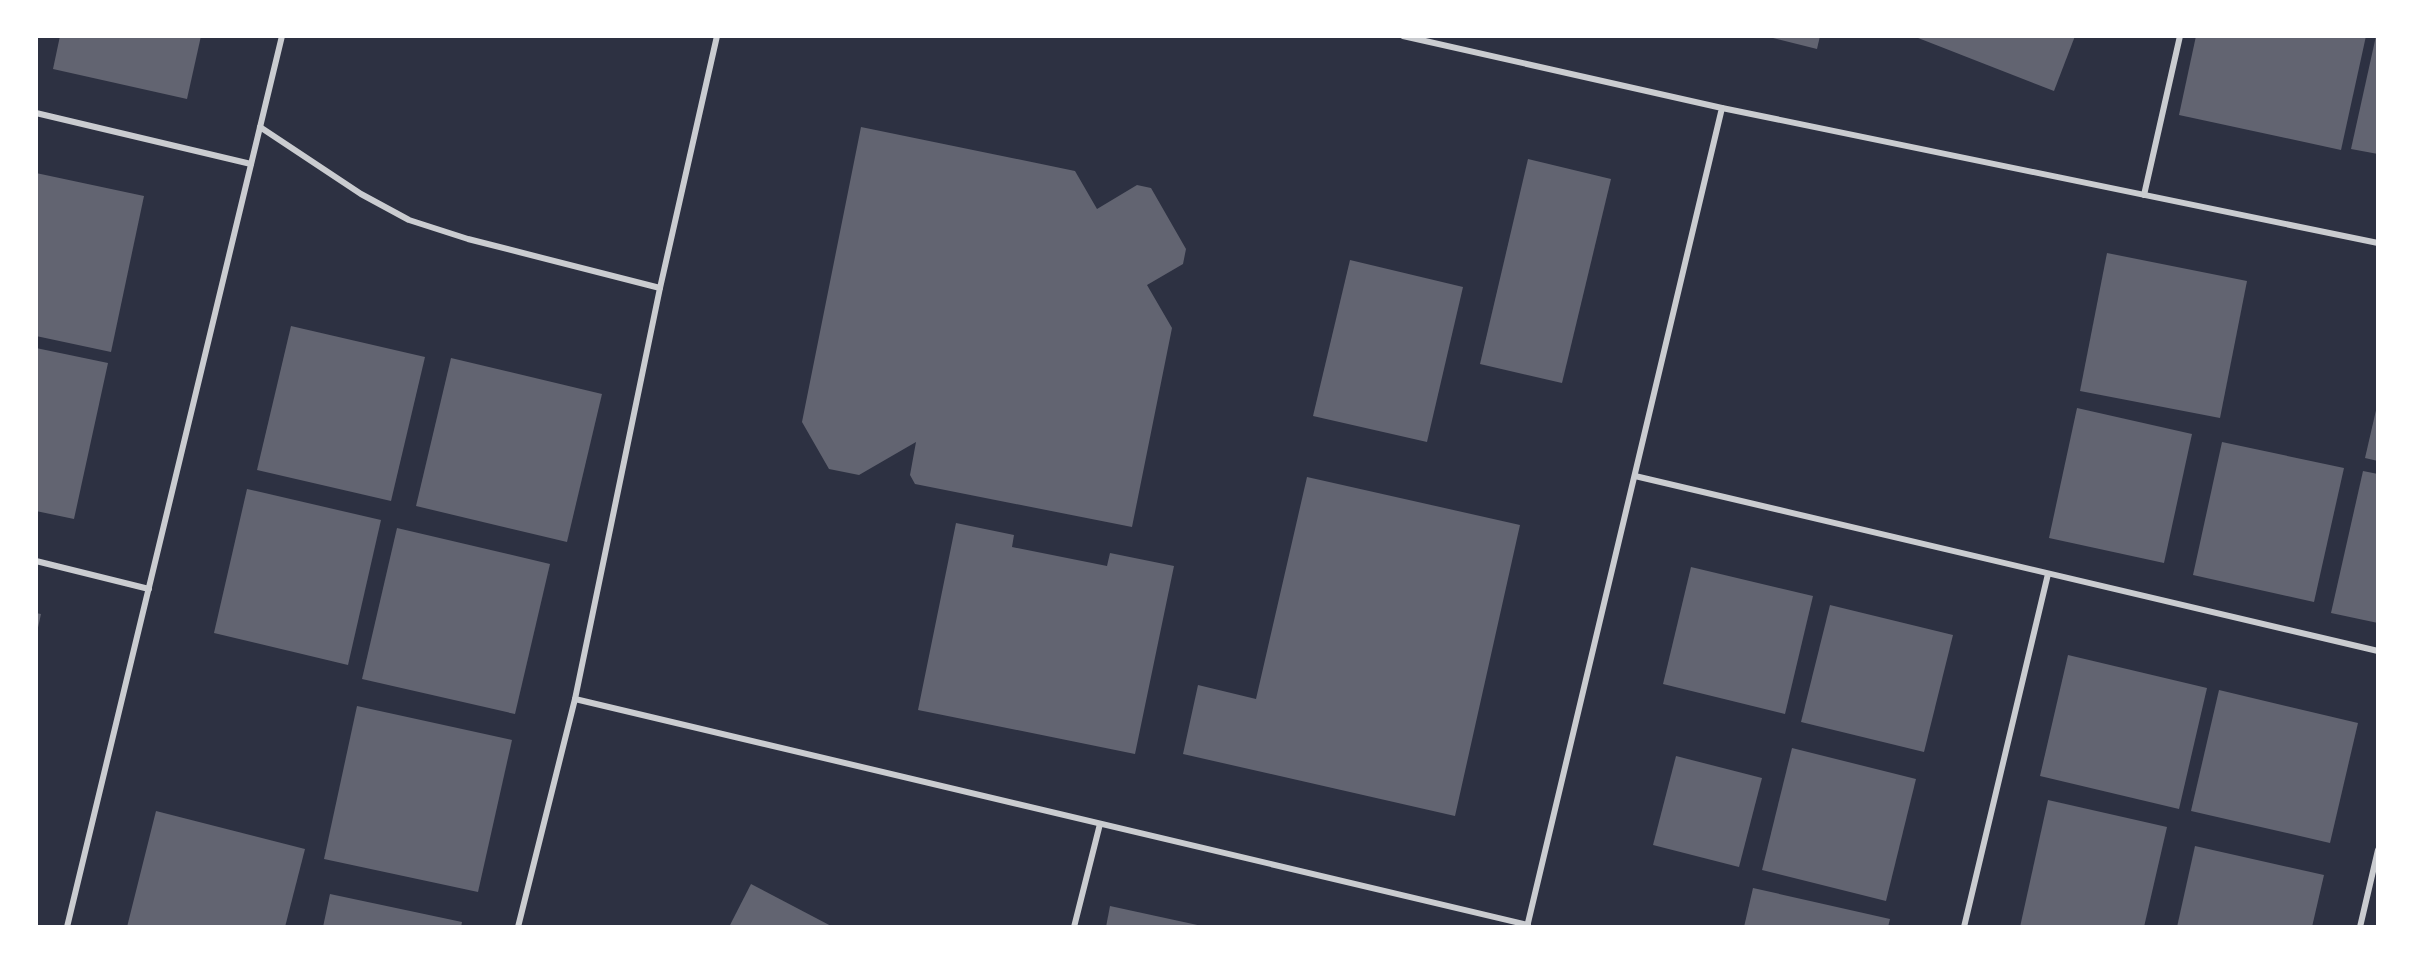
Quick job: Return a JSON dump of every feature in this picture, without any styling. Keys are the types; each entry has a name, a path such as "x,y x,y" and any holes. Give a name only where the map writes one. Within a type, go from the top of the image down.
{"lane":[{"path":"67,927 282,36"},
{"path":"518,927 575,699 660,288 717,36"},
{"path":"1403,36 1722,108 2378,243"},
{"path":"2144,195 2180,36"},
{"path":"575,699 1528,926 1722,108"},
{"path":"36,113 251,164"},
{"path":"260,127 361,194 409,220 468,239 660,288"},
{"path":"1635,476 2378,651"},
{"path":"36,561 149,589"},
{"path":"1964,927 2048,574"},
{"path":"1074,927 1100,824"},
{"path":"2360,927 2378,850"}],"building":[{"path":"60,36 201,36 187,99 53,69"},
{"path":"1765,36 1820,36 1817,49"},
{"path":"1913,36 2075,36 2054,91"},
{"path":"2196,36 2366,36 2341,150 2179,115"},
{"path":"2378,36 2378,154 2351,149"},
{"path":"861,127 1075,171 1097,209 1137,185 1151,188 1186,249 1183,264 1147,285 1172,328 1132,527 915,484 910,475 916,442 859,475 829,469 802,422"},
{"path":"1528,159 1611,179 1562,383 1480,364"},
{"path":"36,173 144,196 111,352 36,336"},
{"path":"2107,253 2247,281 2220,418 2080,391"},
{"path":"1350,260 1463,287 1427,442 1313,416"},
{"path":"291,326 425,357 391,501 257,470"},
{"path":"36,348 108,363 74,519 36,511"},
{"path":"451,358 602,394 567,542 416,506"},
{"path":"2378,406 2378,461 2365,458"},
{"path":"2077,408 2192,434 2164,563 2049,538"},
{"path":"2222,442 2344,468 2314,602 2193,575"},
{"path":"2363,471 2378,474 2378,623 2331,613"},
{"path":"1307,477 1520,525 1455,816 1183,754 1198,685 1256,699"},
{"path":"247,489 381,520 348,665 214,633"},
{"path":"956,523 1014,535 1012,547 1107,566 1110,553 1174,566 1135,754 918,710"},
{"path":"397,528 550,564 515,714 362,679"},
{"path":"1691,567 1813,596 1785,714 1663,684"},
{"path":"1830,605 1953,635 1924,752 1801,722"},
{"path":"36,613 41,614 37,632 36,632"},
{"path":"2068,655 2207,688 2179,809 2040,776"},
{"path":"2219,690 2358,723 2330,843 2191,811"},
{"path":"357,706 512,740 478,892 324,859"},
{"path":"1792,748 1916,779 1886,901 1762,870"},
{"path":"1676,756 1762,778 1739,867 1653,845"},
{"path":"2048,800 2167,827 2144,927 2020,927"},
{"path":"156,811 305,849 285,927 127,927"},
{"path":"2195,846 2324,875 2312,927 2177,927"},
{"path":"751,884 833,927 729,927"},
{"path":"1753,888 1890,919 1888,927 1744,927"},
{"path":"330,894 462,922 461,927 323,927"},
{"path":"1110,906 1202,926 1202,927 1106,927"}]}
